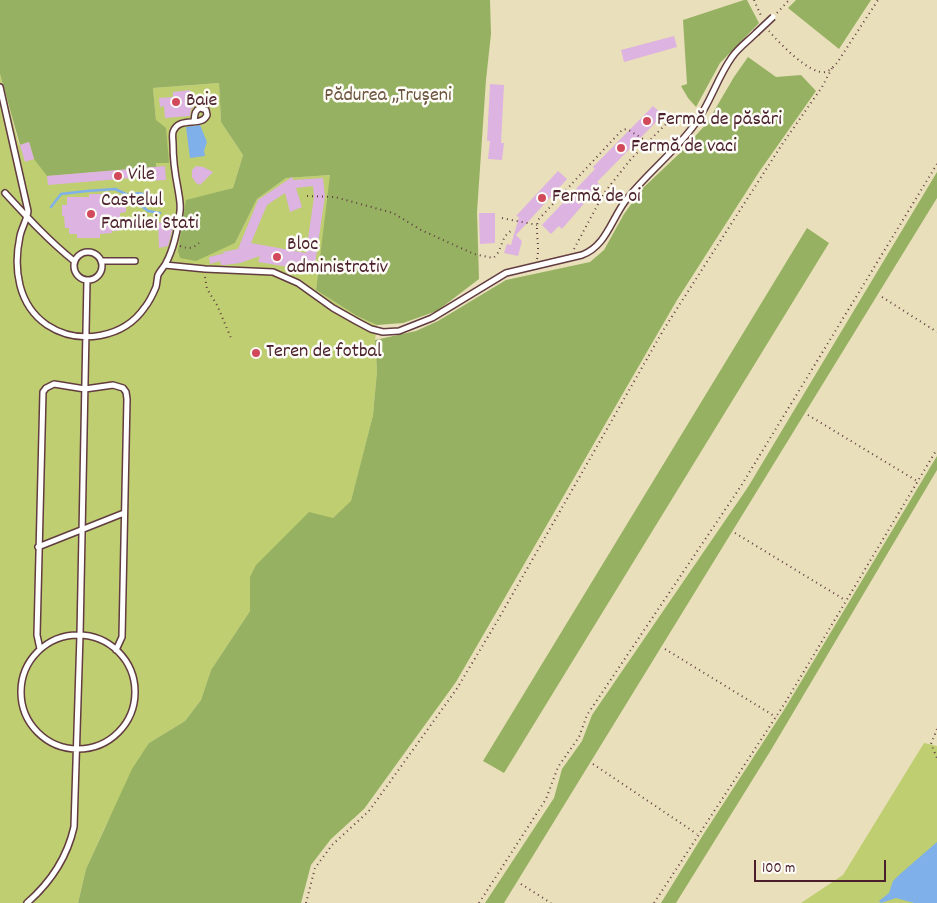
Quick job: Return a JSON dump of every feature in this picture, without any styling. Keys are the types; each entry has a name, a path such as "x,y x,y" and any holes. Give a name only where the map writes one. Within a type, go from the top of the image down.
{"lane":[{"path":"165,265 273,272 298,283 333,308 371,328 383,332 399,331 415,325 449,309 487,283 506,273 590,252 598,246 622,205 635,188 674,151 696,123 732,57 773,17"},
{"path":"0,88 28,211 27,219 21,230 17,274 24,297 30,308 47,324 69,335 86,337 105,335 116,331 136,318 151,298 158,276 165,265 173,244 181,208 173,157 173,133 184,122 194,121"},
{"path":"5,193 27,219 74,261"},
{"path":"90,252 95,254 101,261 101,270 96,278 88,280 76,274 74,261 81,254 90,252"},
{"path":"101,261 135,261"},
{"path":"27,903 51,878 68,847 74,827 88,280"},
{"path":"40,649 37,635 38,547 43,392 54,384 85,389 113,385 119,386 126,392 122,637 116,650"},
{"path":"38,547 124,513"},
{"path":"80,635 93,637 105,642 116,650 128,666 134,684 132,710 118,733 107,741 95,746 77,748 53,743 42,736 34,727 22,705 22,680 32,658 40,649 59,638 80,635"}],"path":[{"path":"754,0 769,31 780,44 818,71 825,72 837,63 878,0"},
{"path":"773,17 789,0"},
{"path":"306,903 316,868 332,845 369,811 456,690 664,329 781,146 822,88 832,68"},
{"path":"568,258 604,193 631,159 672,118 680,118 696,123"},
{"path":"535,266 538,253 538,220 622,130 627,129 648,142"},
{"path":"479,903 546,799 558,767 579,736 587,715 741,486 937,164"},
{"path":"307,196 335,197 393,213 421,230 474,254 493,258 498,255 505,234 511,231"},
{"path":"502,218 537,225"},
{"path":"173,244 189,249 199,243"},
{"path":"205,269 206,286 217,305 231,338"},
{"path":"882,297 937,332"},
{"path":"808,415 917,480"},
{"path":"654,903 776,717 937,449"},
{"path":"735,533 845,600"},
{"path":"665,649 776,717"},
{"path":"937,729 932,744 937,758"},
{"path":"593,764 698,834"},
{"path":"521,884 551,903"}],"green space":[{"name":"Pădurea „Trușeni","path":"0,0 490,0 491,34 477,212 479,279 437,311 403,323 377,325 357,316 316,290 330,175 286,178 257,199 235,243 196,261 180,258 178,251 186,200 233,188 243,155 221,122 219,83 153,88 156,120 166,128 169,163 156,163 156,167 47,176 34,159 29,142 20,145 0,74"},
{"path":"747,0 759,23 720,63 696,107 681,86 687,84 683,20"},
{"path":"796,0 871,0 839,49 788,8"},
{"path":"748,57 776,77 801,75 816,91 759,172 677,300 456,682 364,809 331,839 311,865 301,903 78,903 86,869 132,769 149,743 185,721 201,700 211,670 250,611 250,577 256,565 309,512 333,518 351,501 373,415 377,371 375,340 416,331 438,321 506,280 590,262 604,250 624,214 643,188 680,153 707,123"},
{"path":"0,74 19,145 29,142 34,159 156,167 156,120 153,88 219,83 221,122 243,155 233,188 186,201 216,251 235,243 257,199 286,178 331,175 316,290 357,316 377,325 375,340 377,371 373,415 351,502 333,518 250,577 250,611 211,670 201,700 185,721 149,743 105,827 86,869 78,903 0,903"},
{"path":"937,172 937,198 504,903 485,903 554,798 562,769 582,741 592,715 748,487"},
{"path":"807,228 829,243 504,773 483,761"},
{"path":"937,456 937,470 771,750 676,903 661,903 784,710"},
{"path":"924,743 937,746 937,903 801,903 843,875"}],"water":[{"path":"200,125 207,142 204,151 205,156 190,158 186,127"},
{"path":"937,842 937,903 914,903 896,898 881,903 879,901 889,893 893,881"}],"building":[{"path":"674,36 677,47 624,62 621,50"},
{"path":"490,84 504,85 501,143 504,143 502,160 488,159 490,141 487,141"},
{"name":"Baie","path":"190,90 190,96 193,96 194,107 191,109 190,116 165,118 164,106 160,107 159,98 173,97 173,92"},
{"path":"653,106 663,115 597,182 600,185 562,229 559,226 551,234 542,225 595,169 593,167"},
{"path":"29,142 34,159 25,162 20,145"},
{"name":"Vile","path":"165,166 166,180 145,181 144,177 48,185 47,176"},
{"path":"196,166 213,172 200,185 192,177 192,170"},
{"name":"Fermă de oi","path":"558,171 567,179 516,235 522,241 518,256 504,253 507,244 511,245 519,217 516,216"},
{"path":"292,177 293,180 323,178 325,196 314,271 258,262 260,256 240,263 221,265 220,261 210,264 209,257 238,249 258,200","holes":["313,186 314,197 306,253 251,243 267,205 285,193 290,212 302,207 296,188"]},
{"name":"Castelul Familiei Stati","path":"89,194 107,194 107,197 117,197 117,202 126,202 126,212 120,213 120,220 118,220 118,231 100,234 100,238 77,238 77,234 69,234 69,228 65,228 64,216 62,216 62,205 67,205 67,197 89,197"},
{"path":"479,213 495,213 495,243 480,244"},
{"path":"171,221 173,227 168,246 159,248 158,223"}],"waterway":[{"path":"51,207 61,194 115,189 128,195 148,211 160,213"},
{"path":"128,195 139,193 154,198 162,204"}],"place":[{"name":"Baie","path":"176,102"},
{"name":"Fermă de păsări","path":"647,121"},
{"name":"Fermă de vaci","path":"621,148"},
{"name":"Vile","path":"118,176"},
{"name":"Fermă de oi","path":"542,198"},
{"name":"Castelul Familiei Stati","path":"91,214"},
{"name":"Bloc administrativ","path":"277,257"},
{"name":"Teren de fotbal","path":"256,353"}]}
